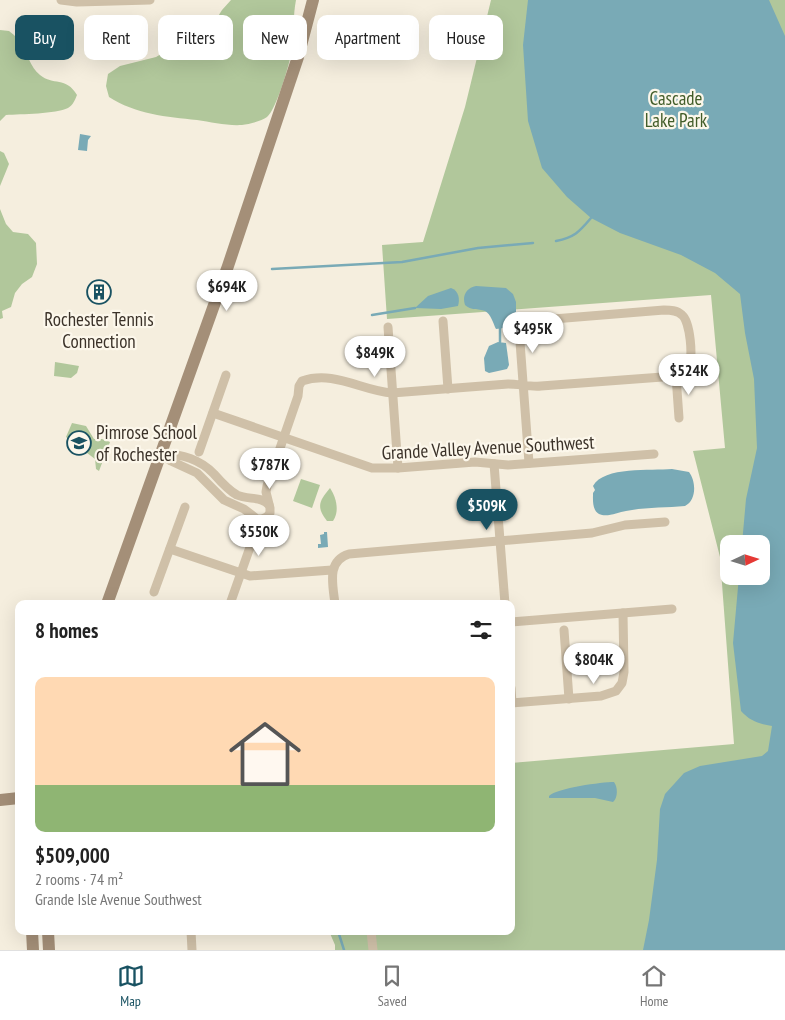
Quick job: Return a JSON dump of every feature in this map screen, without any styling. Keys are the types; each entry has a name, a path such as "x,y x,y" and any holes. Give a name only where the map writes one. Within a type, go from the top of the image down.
{"main road":[{"path":"108,600 248,206 301,48 313,0"},
{"path":"0,800 15,798"},
{"path":"32,935 33,950"},
{"path":"48,935 48,950"}],"street":[{"path":"61,0 77,2 150,0"},
{"path":"231,600 255,533 270,510 266,492 267,486 302,382 314,379 334,379 354,383 380,392 392,393 508,384 523,385 541,386 676,376 685,371 690,363 689,326 681,313 664,310 541,320 531,322 523,327 520,336 523,385 529,463"},
{"path":"443,321 448,388"},
{"path":"388,327 398,468"},
{"path":"199,452 226,375"},
{"path":"676,376 679,418"},
{"name":"Grande Valley Avenue Southwest","path":"213,413 369,468 398,468 475,462 494,464 529,463 654,454"},
{"path":"161,454 174,454 194,460 208,469 227,488 238,495 264,500 270,506"},
{"path":"161,454 171,461 197,473 224,500 244,509 259,519 267,517"},
{"path":"494,464 504,600"},
{"path":"210,487 218,479"},
{"path":"255,533 251,511 252,505 258,500 267,486"},
{"path":"154,592 185,507"},
{"path":"335,600 332,570 334,564 339,558 353,553 592,533 625,525 664,522"},
{"path":"170,549 241,574 264,576 332,570"},
{"path":"515,622 672,609"},
{"path":"515,703 606,696 616,691 620,687 624,672 623,613"},
{"path":"564,630 569,699"},
{"path":"191,935 192,950"},
{"path":"371,935 373,950"}],"green space":[{"path":"231,0 296,0 294,15 243,15 243,60 290,60 275,104 267,117 245,125 225,124 152,114 119,103 109,97 106,86 108,74 120,66 158,56 158,60 233,60 233,15 219,15"},
{"name":"Cascade Lake Park","path":"491,0 785,0 785,950 335,950 331,935 515,935 515,763 734,744 722,585 770,585 770,535 720,535 720,557 693,451 725,448 711,295 387,319 382,245 423,242 465,107 476,60 503,60 503,15 487,15"},
{"path":"0,30 9,31 15,36 15,60 30,60 40,75 68,85 77,95 75,101 63,110 6,115 0,121"},
{"path":"0,151 4,153 9,164 0,186"},
{"path":"0,209 6,224 13,232 28,234 36,243 37,264 32,277 22,284 15,293 11,307 2,311 3,318 0,319"},
{"path":"55,362 79,366 77,373 71,378 54,376"},
{"path":"72,423 86,426 94,439 110,442 99,471 96,469 95,459 66,437"},
{"path":"301,479 320,485 312,508 293,501"},
{"path":"330,488 337,509 333,521 327,521 321,512 320,504"}],"water":[{"path":"528,0 769,0 785,36 785,950 643,950 657,860 660,809 665,794 684,773 700,766 762,756 768,751 772,726 755,722 741,711 733,643 738,585 770,585 770,535 743,535 746,499 757,448 754,379 740,294 715,273 681,255 620,233 591,218 567,197 542,168 528,121 523,45"},
{"path":"80,134 91,136 88,140 87,151 78,150"},
{"path":"476,286 506,288 513,294 516,302 516,312 504,328 496,329 487,312 465,305 466,293"},
{"path":"451,288 456,291 458,296 458,306 441,309 415,308 428,296"},
{"path":"498,342 506,343 509,365 507,369 489,373 485,371 484,358 489,346"},
{"path":"672,469 689,472 693,480 694,490 692,499 685,506 641,509 605,515 599,514 595,510 593,493 595,490 593,486 607,475 617,472"},
{"path":"324,532 327,532 328,547 318,548 318,544 321,544 320,535 324,534"},
{"path":"614,782 617,792 613,802 595,798 549,798 549,796 561,790 590,784"}],"waterway":[{"path":"556,241 568,238 576,233 591,218"},
{"path":"272,269 402,262 478,248 533,243"},
{"path":"372,315 415,308"},
{"path":"500,328 500,342"},
{"path":"339,935 344,950"}],"place":[{"name":"Rochester Tennis Connection","path":"99,292"},
{"name":"Pimrose School of Rochester","path":"79,443"}]}
